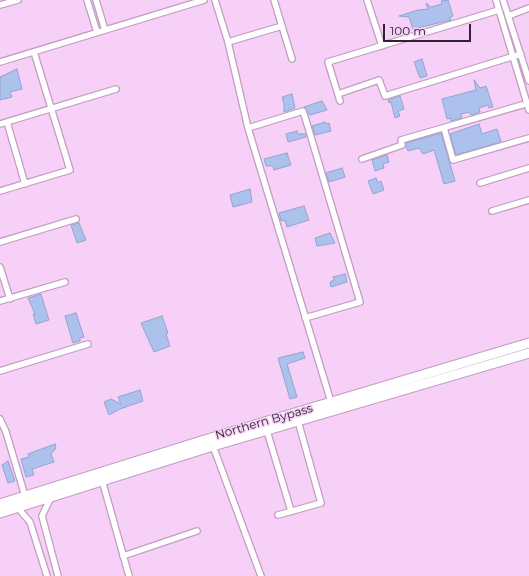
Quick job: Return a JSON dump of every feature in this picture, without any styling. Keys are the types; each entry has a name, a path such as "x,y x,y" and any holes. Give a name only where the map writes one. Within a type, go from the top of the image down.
{"main road":[{"name":"Northern Bypass","path":"0,513 102,480 134,466 331,402 529,343"},
{"name":"Northern Bypass","path":"0,504 134,466 213,446 529,353"}],"street":[{"path":"0,5 18,0"},
{"path":"87,0 97,32"},
{"path":"96,0 105,30"},
{"path":"0,62 204,0"},
{"path":"215,0 228,42 248,128 331,402"},
{"path":"274,0 292,59"},
{"path":"367,0 382,46"},
{"path":"496,0 529,110"},
{"path":"499,11 504,3"},
{"path":"504,3 529,80"},
{"path":"340,101 328,62 499,11 508,14 529,8"},
{"path":"228,42 282,26"},
{"path":"0,191 70,170 34,52"},
{"path":"338,94 379,80 384,96 520,54"},
{"path":"0,124 116,89"},
{"path":"362,159 402,145 401,140 528,103"},
{"path":"248,128 303,111 308,127 360,302 305,318"},
{"path":"7,122 26,184"},
{"path":"444,128 454,160 529,138"},
{"path":"480,183 529,168"},
{"path":"492,211 529,200"},
{"path":"0,242 76,219"},
{"path":"0,267 10,299"},
{"path":"0,301 65,282"},
{"path":"0,371 88,344"},
{"path":"0,419 6,432 24,496"},
{"path":"278,515 321,503 298,421"},
{"path":"267,430 291,511"},
{"path":"213,446 260,576"},
{"path":"102,480 129,576"},
{"path":"51,497 42,516 58,576"},
{"path":"18,508 30,522 48,576"},
{"path":"123,556 197,531"}],"building":[{"path":"448,0 453,16 450,17 451,20 413,29 409,17 399,16 418,10 428,9 426,3 431,7 442,4 441,1"},
{"path":"422,59 427,76 420,78 414,62"},
{"path":"17,69 22,89 10,92 12,97 0,100 0,77"},
{"path":"474,80 480,88 486,86 493,107 489,108 488,105 479,108 480,112 471,115 469,112 461,114 462,118 451,121 451,118 447,119 442,99 476,90"},
{"path":"292,94 295,108 284,112 282,97"},
{"path":"400,96 404,109 398,111 400,116 395,118 391,102 389,103 388,100"},
{"path":"322,101 327,110 310,115 304,107"},
{"path":"325,122 326,124 329,123 331,131 315,135 312,126"},
{"path":"479,124 482,134 497,129 501,142 456,155 450,134"},
{"path":"297,131 298,134 306,134 306,137 288,142 286,134"},
{"path":"441,133 455,181 444,184 434,150 423,154 419,148 408,151 406,147 406,143"},
{"path":"287,153 291,165 274,170 273,166 266,166 264,159"},
{"path":"387,155 389,162 383,164 384,168 375,171 372,160"},
{"path":"342,168 345,177 329,182 326,173"},
{"path":"376,178 378,183 381,181 384,190 373,194 368,181"},
{"path":"250,189 252,202 233,207 230,195"},
{"path":"304,206 309,220 287,227 285,220 281,221 279,213"},
{"path":"79,223 86,240 77,243 71,225"},
{"path":"330,233 335,243 317,246 315,238"},
{"path":"345,274 347,282 331,287 330,282 334,280 333,277"},
{"path":"41,294 49,320 36,324 33,314 35,314 28,298"},
{"path":"76,313 84,337 80,338 80,341 73,343 65,316"},
{"path":"162,316 168,333 166,334 170,346 154,352 141,323"},
{"path":"303,352 305,358 287,364 297,397 290,399 278,358"},
{"path":"140,390 143,401 120,409 109,415 104,402 111,399 121,404 118,397"},
{"path":"55,444 56,448 51,454 54,462 32,469 34,475 26,477 21,459 29,457 28,454"},
{"path":"8,461 15,481 8,483 2,465"}]}
